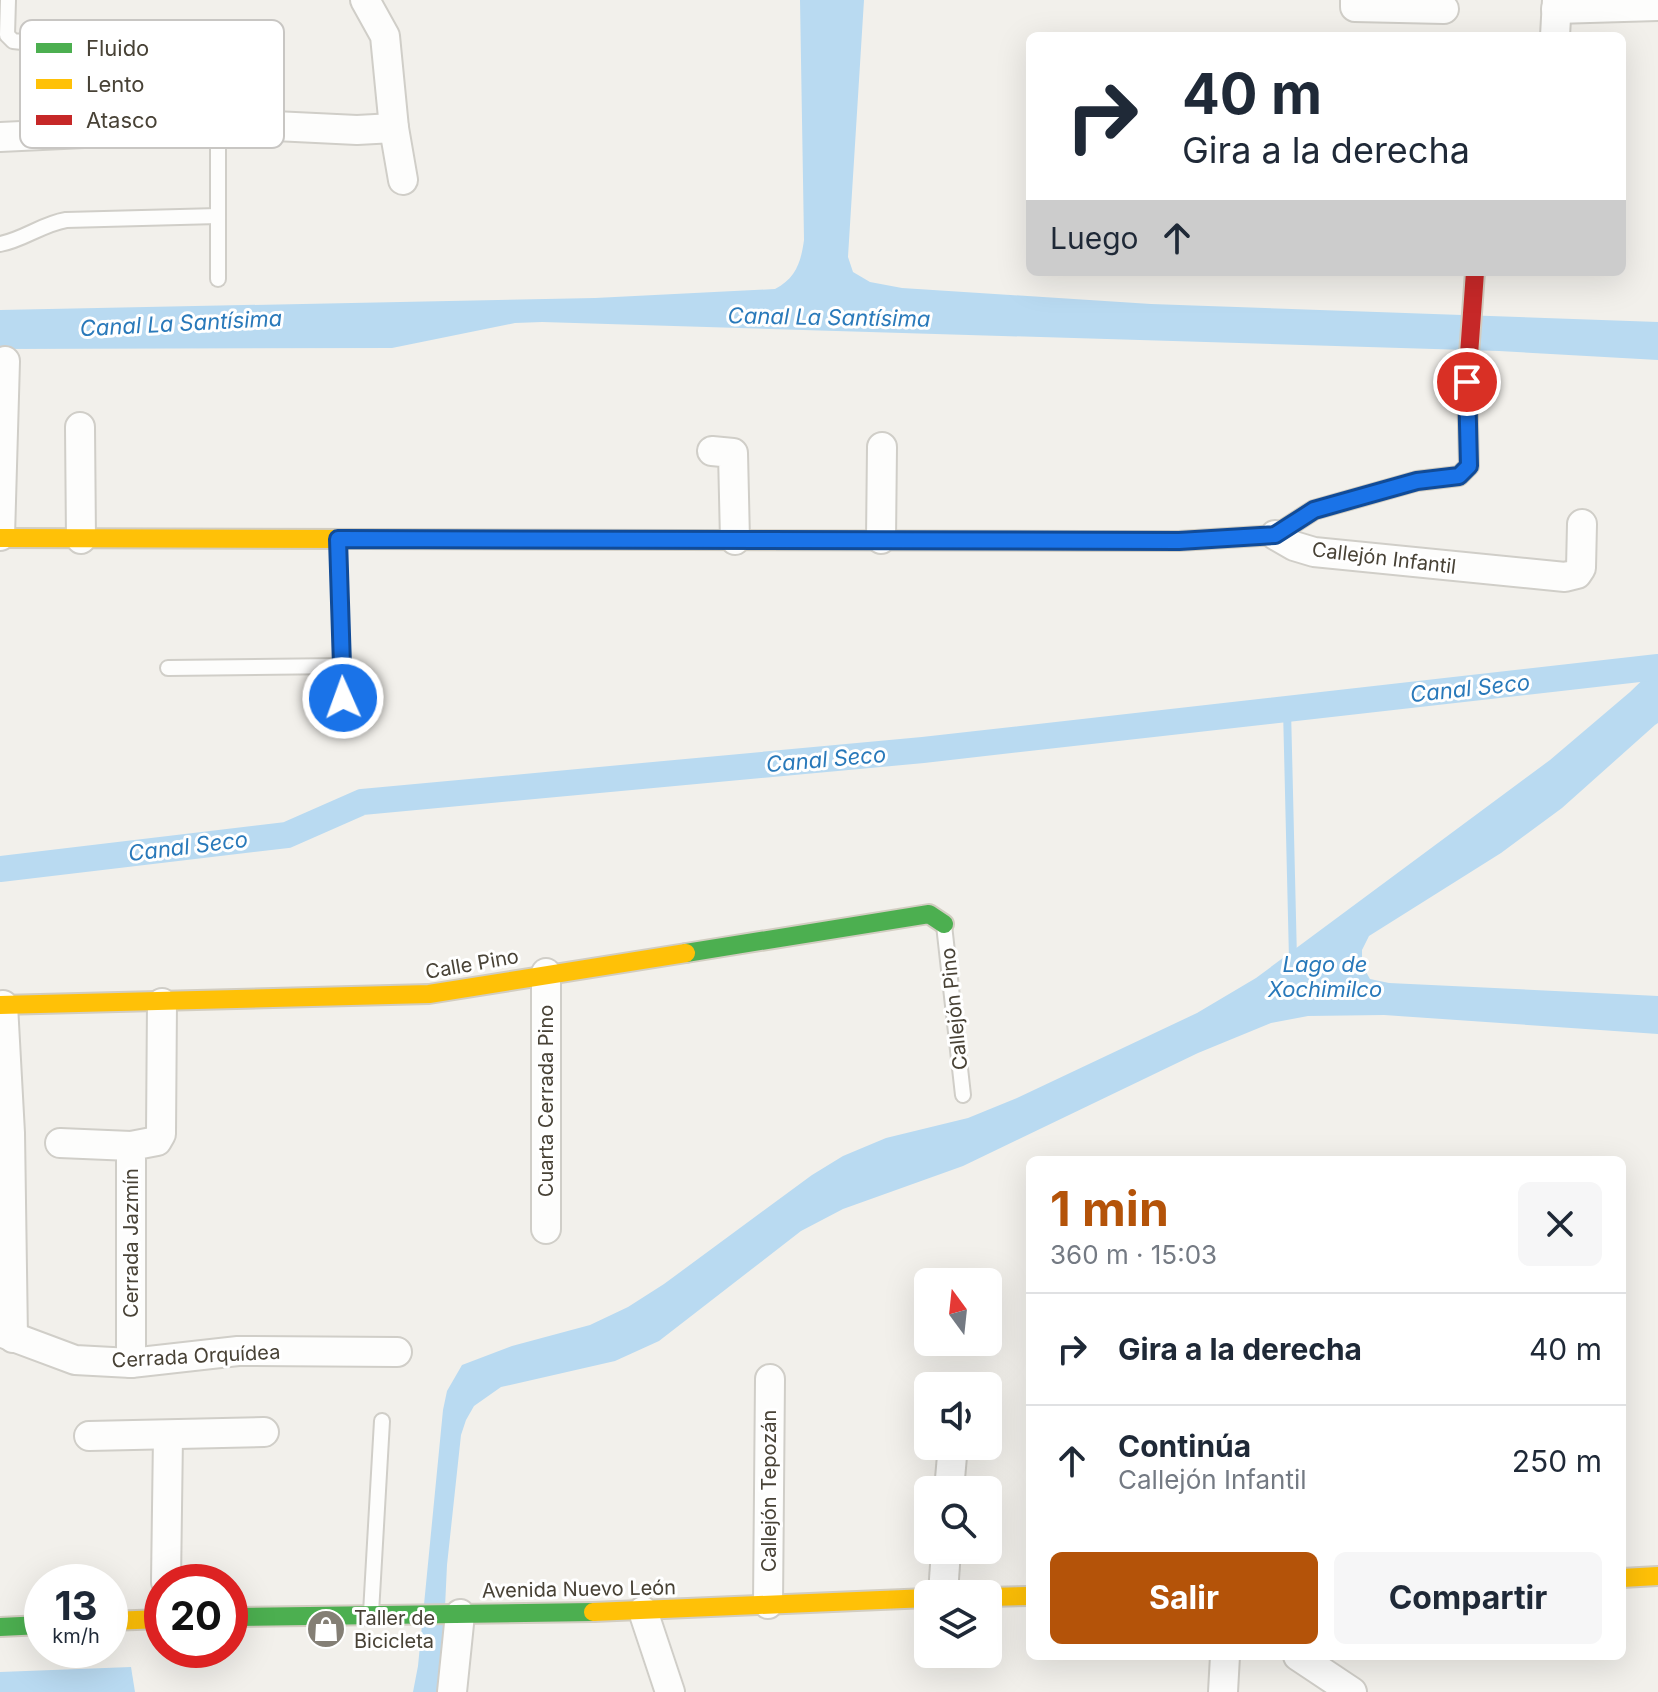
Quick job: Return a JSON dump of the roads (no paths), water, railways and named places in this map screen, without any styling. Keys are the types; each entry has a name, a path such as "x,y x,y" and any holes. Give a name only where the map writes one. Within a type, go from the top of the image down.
{"street":[{"path":"365,0 385,36 394,128 403,180"},
{"path":"1355,0 1355,7 1444,15"},
{"path":"1556,15 1658,6"},
{"path":"284,127 357,130 394,128"},
{"path":"0,137 20,136"},
{"name":"Callejón Infantil","path":"1474,276 1467,382 1469,466 1459,476 1406,483 1314,510 1275,535 1294,546 1314,552 1565,577 1577,574 1581,568 1582,524"},
{"path":"5,361 0,537 1179,541 1275,535"},
{"path":"80,427 81,539"},
{"path":"881,539 882,447"},
{"path":"712,451 733,453 735,540"},
{"name":"Calle Pino","path":"2,1005 404,997 546,973 657,960 929,914 944,924"},
{"name":"Cuarta Cerrada Pino","path":"546,973 546,1229"},
{"name":"Cerrada Jazmín","path":"131,1363 131,1146 157,1141 161,1134 162,1003"},
{"path":"2,1005 10,1133 7,1335"},
{"path":"60,1143 131,1146"},
{"name":"Cerrada Orquídea","path":"7,1335 75,1360 131,1363 238,1351 397,1352"},
{"name":"Callejón Tepozán","path":"768,1604 770,1379"},
{"path":"89,1436 264,1432"},
{"path":"166,1564 168,1436"},
{"path":"1626,1578 1658,1576"},
{"path":"1002,1597 1026,1596"},
{"name":"Avenida Nuevo León","path":"248,1616 643,1611 914,1599"},
{"path":"643,1611 670,1692"},
{"path":"452,1692 458,1614"},
{"path":"0,1627 24,1626"},
{"path":"1223,1692 1225,1660"},
{"path":"1304,1660 1352,1692"}],"lane":[{"path":"8,0 10,39 20,41"},
{"path":"218,148 218,279"},
{"path":"0,244 15,241 23,234 50,223 66,220 218,216"},
{"path":"338,539 343,698"},
{"path":"168,668 342,666"},
{"name":"Callejón Pino","path":"944,924 963,1095"},
{"path":"371,1613 382,1421"}],"water":[{"name":"Canal La Santísima","path":"800,0 864,0 848,257 853,272 870,282 902,288 1151,304 1658,322 1658,360 1499,351 542,322 515,323 392,348 0,349 0,310 595,298 775,289 788,280 796,269 804,240"},
{"name":"Lago de Xochimilco","path":"1658,665 1658,723 1562,808 1501,853 1369,936 1362,950 1362,965 1370,979 1389,983 1658,996 1658,1034 1384,1015 1308,1016 1271,1023 1198,1053 963,1166 843,1209 801,1231 659,1341 615,1361 501,1387 474,1406 461,1435 447,1565 441,1692 413,1692 443,1410 447,1391 462,1365 512,1346 590,1325 628,1307 843,1156 886,1138 968,1118 1197,1013 1256,978 1550,760"},
{"path":"131,1667 135,1692 0,1692 0,1672"}],"waterway":[{"name":"Canal Seco","path":"0,869 287,835 362,802 923,750 1658,667"},
{"path":"1287,709 1293,959"}],"place":[{"name":"Taller de Bicicleta","path":"326,1629"}]}
